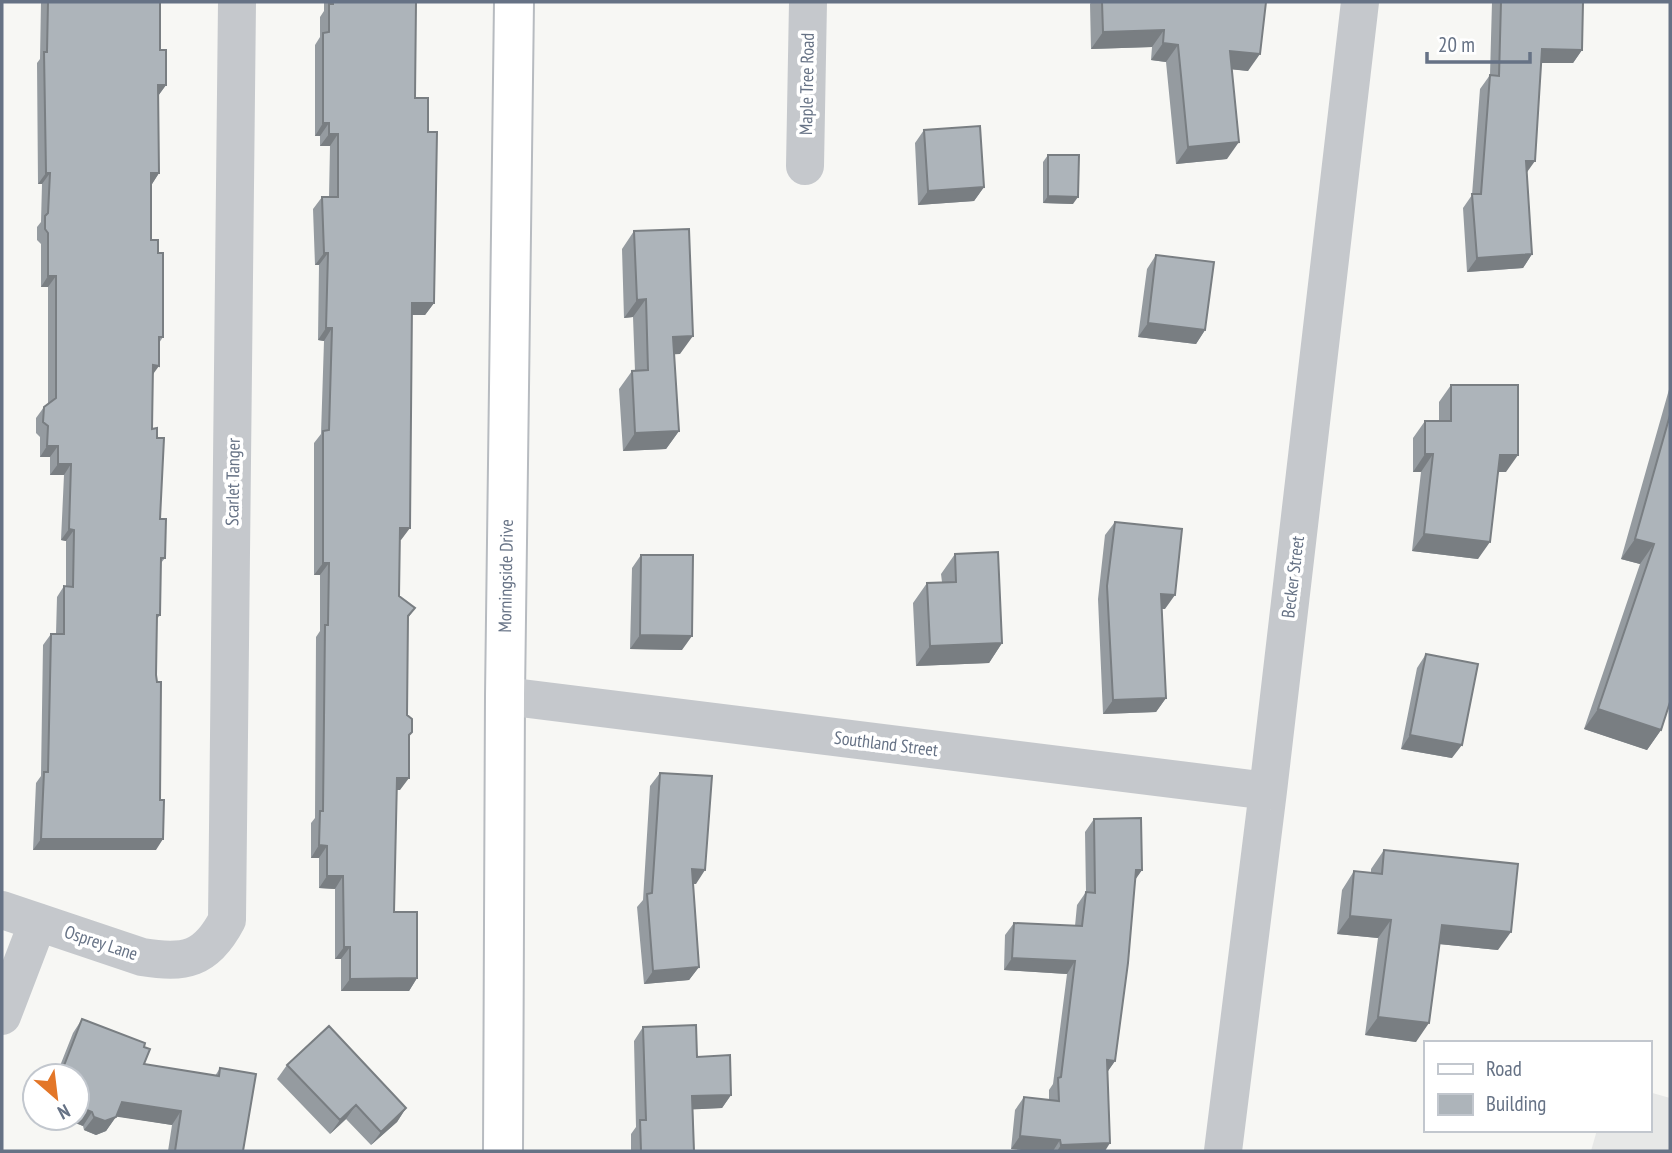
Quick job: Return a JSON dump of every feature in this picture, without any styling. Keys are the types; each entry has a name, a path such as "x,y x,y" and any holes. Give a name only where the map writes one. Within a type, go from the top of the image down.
{"street":[{"name":"Scarlet Tanger","path":"202,953 220,933 227,920 229,906 237,2"},
{"name":"Morningside Drive","path":"503,1151 505,696 514,2"},
{"name":"Maple Tree Road","path":"805,166 808,2"},
{"name":"Becker Street","path":"1223,1151 1360,2"},
{"name":"Southland Street","path":"505,696 1268,791"},
{"name":"Osprey Lane","path":"2,910 151,958 175,960 202,953"},
{"path":"2,1016 38,922"}],"shaded area":[{"path":"1651,1093 1670,1098 1670,1151 1591,1151 1596,1132 1651,1132"}],"building":[{"path":"48,2 160,2 160,50 166,50 166,85 158,85 159,173 151,173 151,240 158,240 158,253 163,253 163,337 159,337 159,366 153,365 152,429 157,428 157,438 164,438 160,519 166,519 165,558 161,558 156,675 157,682 161,682 160,800 164,800 163,839 41,839 44,772 48,772 51,634 64,634 64,586 73,587 74,530 69,529 71,464 58,464 58,446 47,446 48,426 43,422 44,407 56,398 56,276 48,276 48,233 45,229 50,173 46,173 44,52 47,52"},
{"path":"416,2 415,98 428,98 428,132 437,132 434,303 412,303 410,528 400,528 399,596 415,608 408,616 407,715 412,719 412,732 409,735 409,778 397,778 394,912 417,912 417,978 350,979 350,947 344,947 343,876 327,876 327,846 319,845 320,811 323,811 325,625 328,625 329,563 323,563 323,431 329,430 332,328 326,328 328,253 324,253 322,197 338,197 338,134 329,134 329,123 323,123 323,33 329,32 329,4"},
{"path":"1102,2 1266,2 1260,54 1230,51 1239,142 1188,147 1178,45 1163,43 1164,30 1103,32"},
{"path":"1501,2 1583,2 1582,50 1542,49 1535,161 1526,161 1532,254 1477,258 1472,194 1481,194 1490,75 1499,76"},
{"path":"980,126 984,187 928,191 924,130"},
{"path":"1048,155 1079,155 1078,197 1048,196"},
{"path":"689,229 693,336 673,337 679,431 635,433 632,371 648,370 646,299 637,300 634,231"},
{"path":"1156,255 1214,262 1205,330 1148,323"},
{"path":"1451,385 1518,385 1518,455 1500,455 1490,542 1424,534 1433,454 1425,454 1425,421 1451,421"},
{"path":"1670,415 1670,702 1661,730 1598,709 1654,544 1635,539"},
{"path":"1115,522 1182,529 1175,595 1161,594 1166,698 1113,700 1107,586"},
{"path":"998,552 1002,643 930,646 927,583 956,582 955,554"},
{"path":"641,555 693,555 692,636 640,635"},
{"path":"1426,654 1478,664 1462,745 1410,735"},
{"path":"660,773 712,776 705,870 692,869 699,967 653,971 647,894 652,893"},
{"path":"1141,818 1142,870 1136,870 1128,963 1115,1061 1107,1060 1110,1143 1061,1145 1060,1140 1020,1136 1024,1097 1059,1101 1058,1078 1061,1077 1075,961 1012,958 1014,923 1082,926 1086,892 1095,893 1094,819"},
{"path":"1384,850 1518,864 1511,932 1442,925 1429,1023 1378,1017 1391,920 1350,916 1354,871 1382,874"},
{"path":"82,1019 145,1043 144,1047 150,1049 144,1064 219,1076 220,1068 256,1074 243,1151 175,1151 181,1111 122,1102 116,1117 105,1121 94,1117 91,1112 91,1062 65,1062"},
{"path":"696,1025 697,1057 730,1055 731,1095 692,1096 694,1151 641,1151 640,1120 646,1120 643,1027"},
{"path":"329,1026 406,1108 381,1132 356,1105 340,1120 287,1065"}]}
